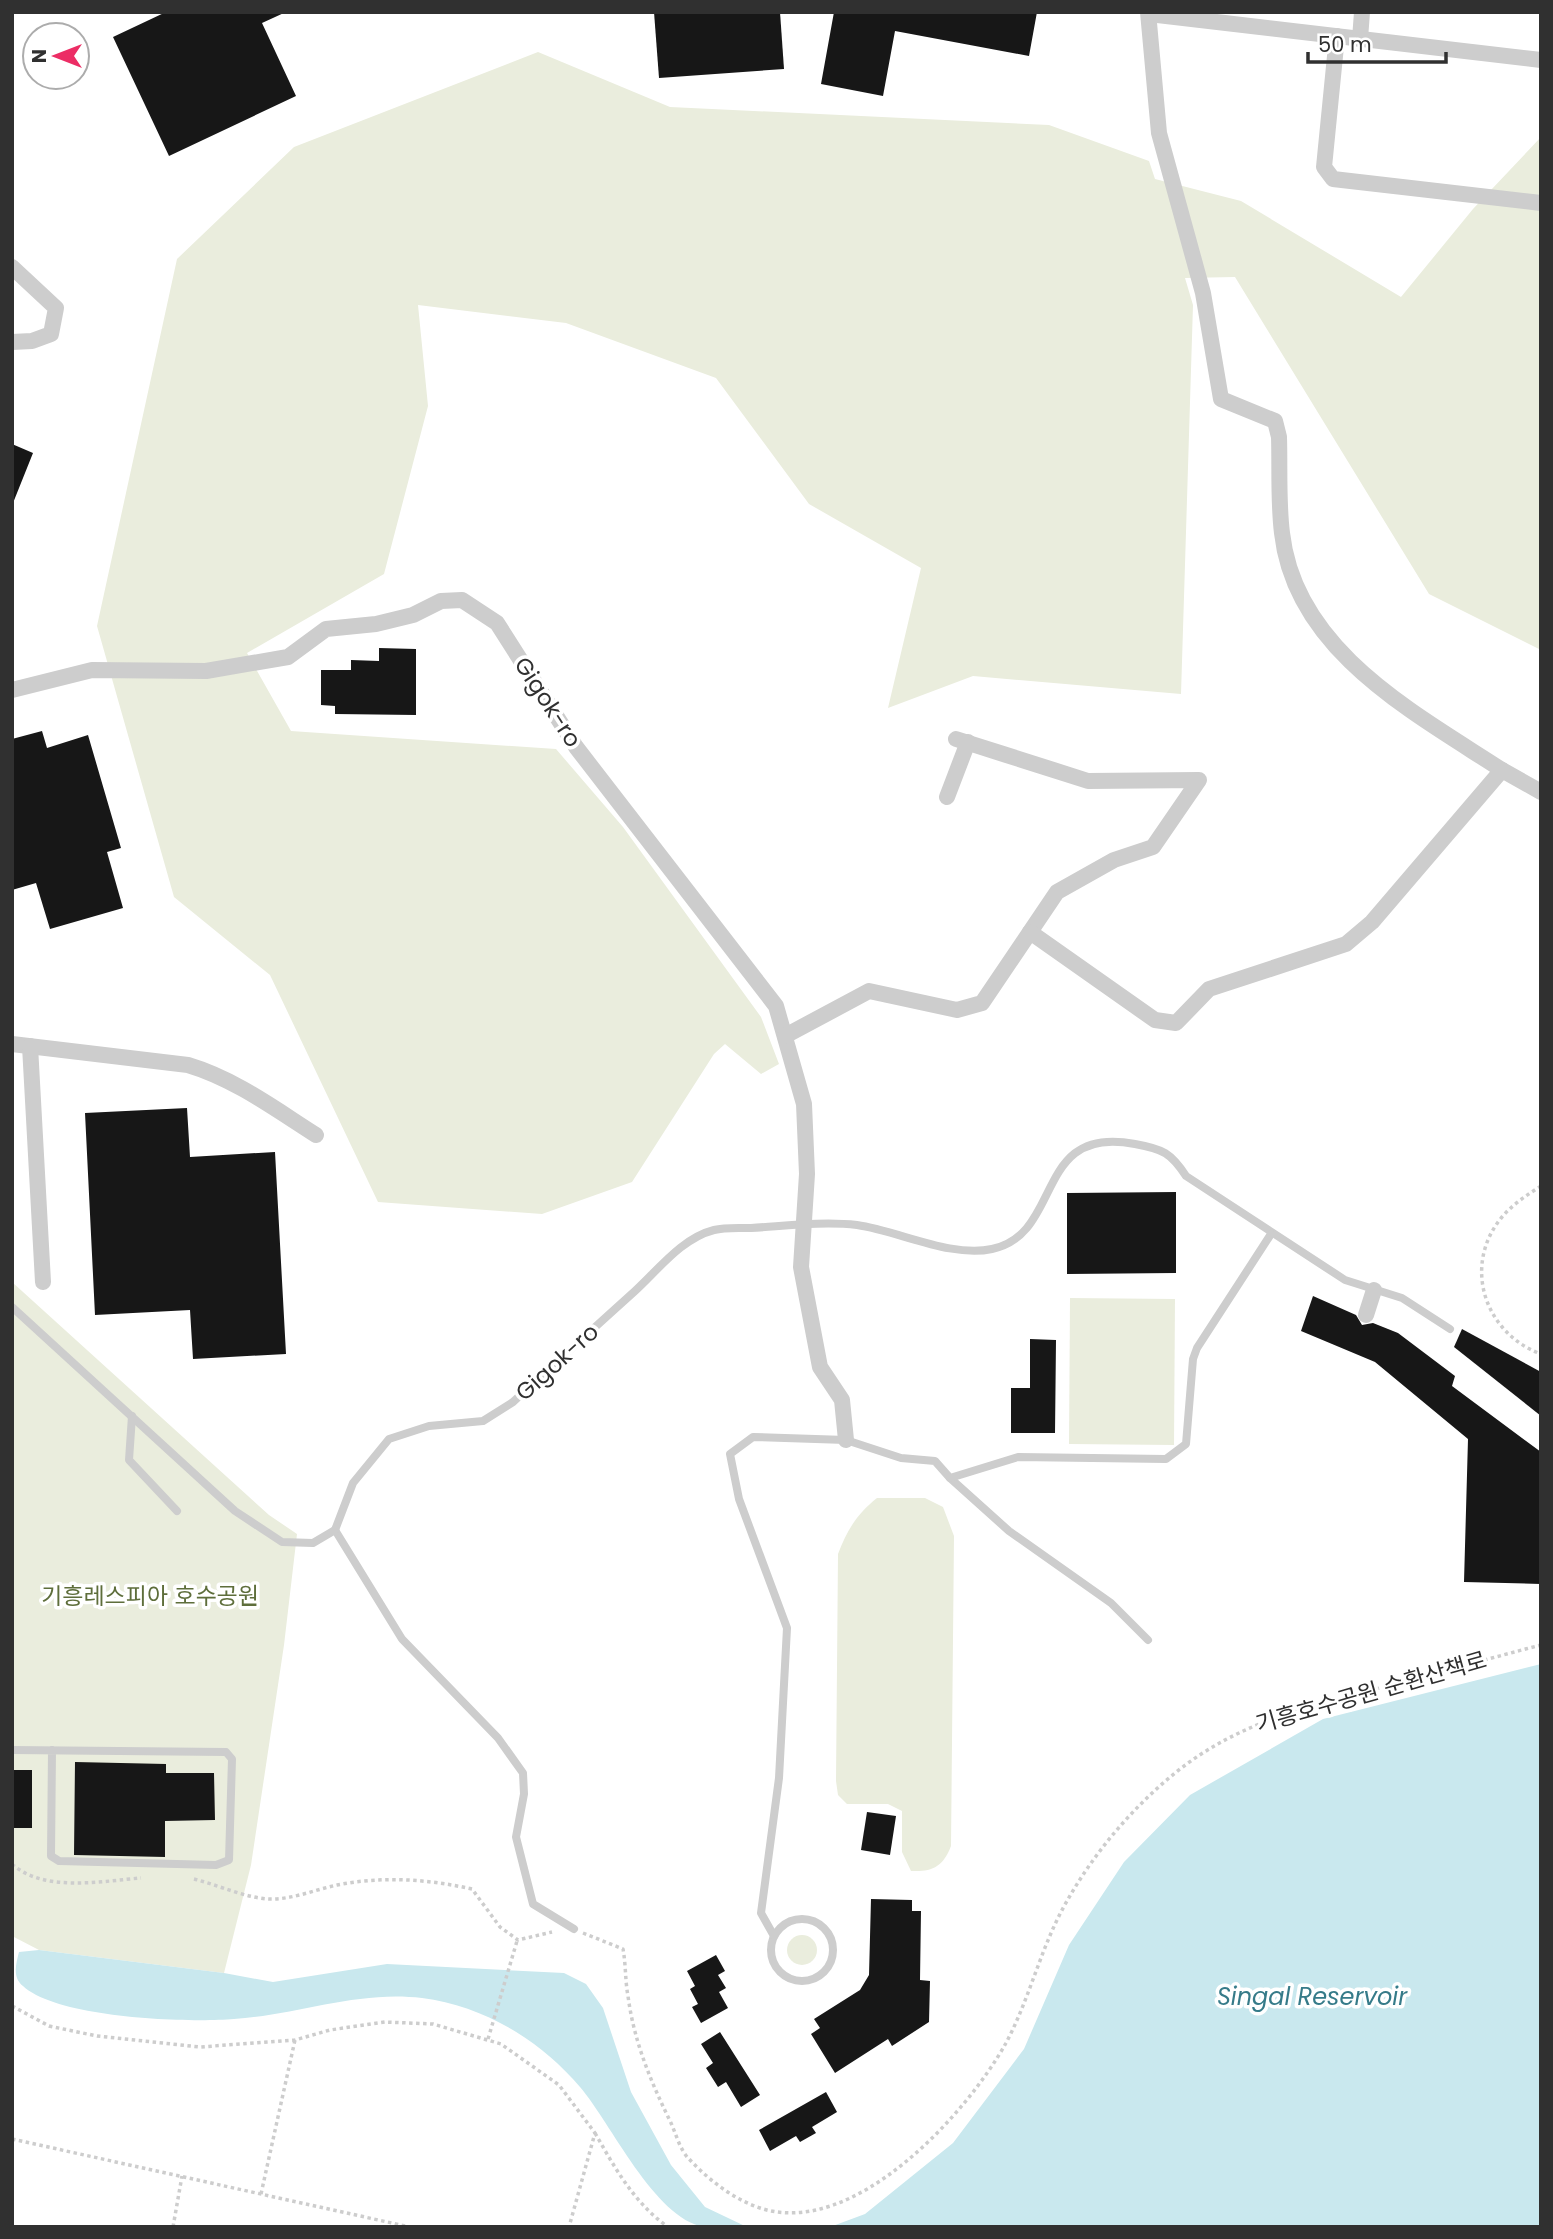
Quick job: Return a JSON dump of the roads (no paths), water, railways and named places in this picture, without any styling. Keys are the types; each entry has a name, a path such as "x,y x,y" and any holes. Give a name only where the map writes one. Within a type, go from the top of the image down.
{"street":[{"path":"1360,39 1362,12"},
{"path":"1541,60 1148,13 1159,133 1203,293 1221,399 1275,421 1279,437 1282,534 1297,589 1330,640 1383,693 1541,792"},
{"path":"1337,36 1324,167 1333,179 1541,203"},
{"path":"12,267 56,309 51,334 32,341 12,342"},
{"name":"Gigok-ro","path":"12,690 92,670 206,671 288,657 326,629 376,624 413,615 441,601 462,600 497,623 576,747 776,1006 804,1104 806,1225 800,1267 820,1367 842,1400 846,1440"},
{"path":"785,1036 869,991 957,1010 982,1003 1057,892 1114,860 1153,847 1199,780 1088,781 962,741 947,797"},
{"path":"1030,932 1155,1020 1176,1023 1209,989 1243,975 1346,944 1372,922 1502,770"},
{"path":"12,1044 188,1065 235,1083 316,1135"},
{"path":"30,1046 43,1282"},
{"path":"1366,1315 1374,1290"}],"lane":[{"path":"806,1225 855,1225 969,1252 993,1249 1018,1240 1041,1207 1054,1177 1071,1156 1098,1141 1156,1148 1174,1158 1186,1176 1345,1280 1402,1298 1450,1329"},
{"name":"Gigok-ro","path":"335,1530 353,1483 388,1439 429,1426 483,1421 513,1402 679,1249 713,1230 806,1225"},
{"path":"950,1478 1018,1457 1166,1459 1186,1444 1193,1359 1197,1348 1271,1234"},
{"path":"12,1307 235,1511 282,1542 313,1543 335,1530 402,1639 498,1738 523,1773 524,1794 516,1838 533,1904 574,1929"},
{"path":"132,1416 129,1461 177,1511"},
{"path":"774,1936 780,1927 798,1919 817,1923 825,1929 833,1947 829,1967 812,1980 792,1980 782,1975 772,1957 774,1936 761,1913 779,1778 787,1629 738,1499 730,1454 753,1437 846,1440 901,1458 935,1461 1009,1531 1111,1603 1148,1640"},
{"path":"12,1750 52,1750 226,1752 232,1759 229,1860 216,1865 59,1861 51,1856 52,1750"}],"water":[{"name":"Singal Reservoir","path":"1541,1664 1541,2227 830,2227 865,2214 953,2143 1024,2049 1069,1945 1124,1862 1190,1795 1323,1719"},
{"path":"39,1950 224,1973 273,1982 387,1964 564,1973 586,1984 603,2008 631,2092 671,2165 705,2207 747,2227 704,2227 686,2220 668,2206 651,2188 592,2103 564,2070 529,2040 489,2017 445,2002 398,1996 351,2000 234,2019 156,2019 92,2012 40,1997 23,1986 16,1974 19,1952"}],"park label":[{"name":"기흥레스피아 호수공원","path":"150,1596"}]}
